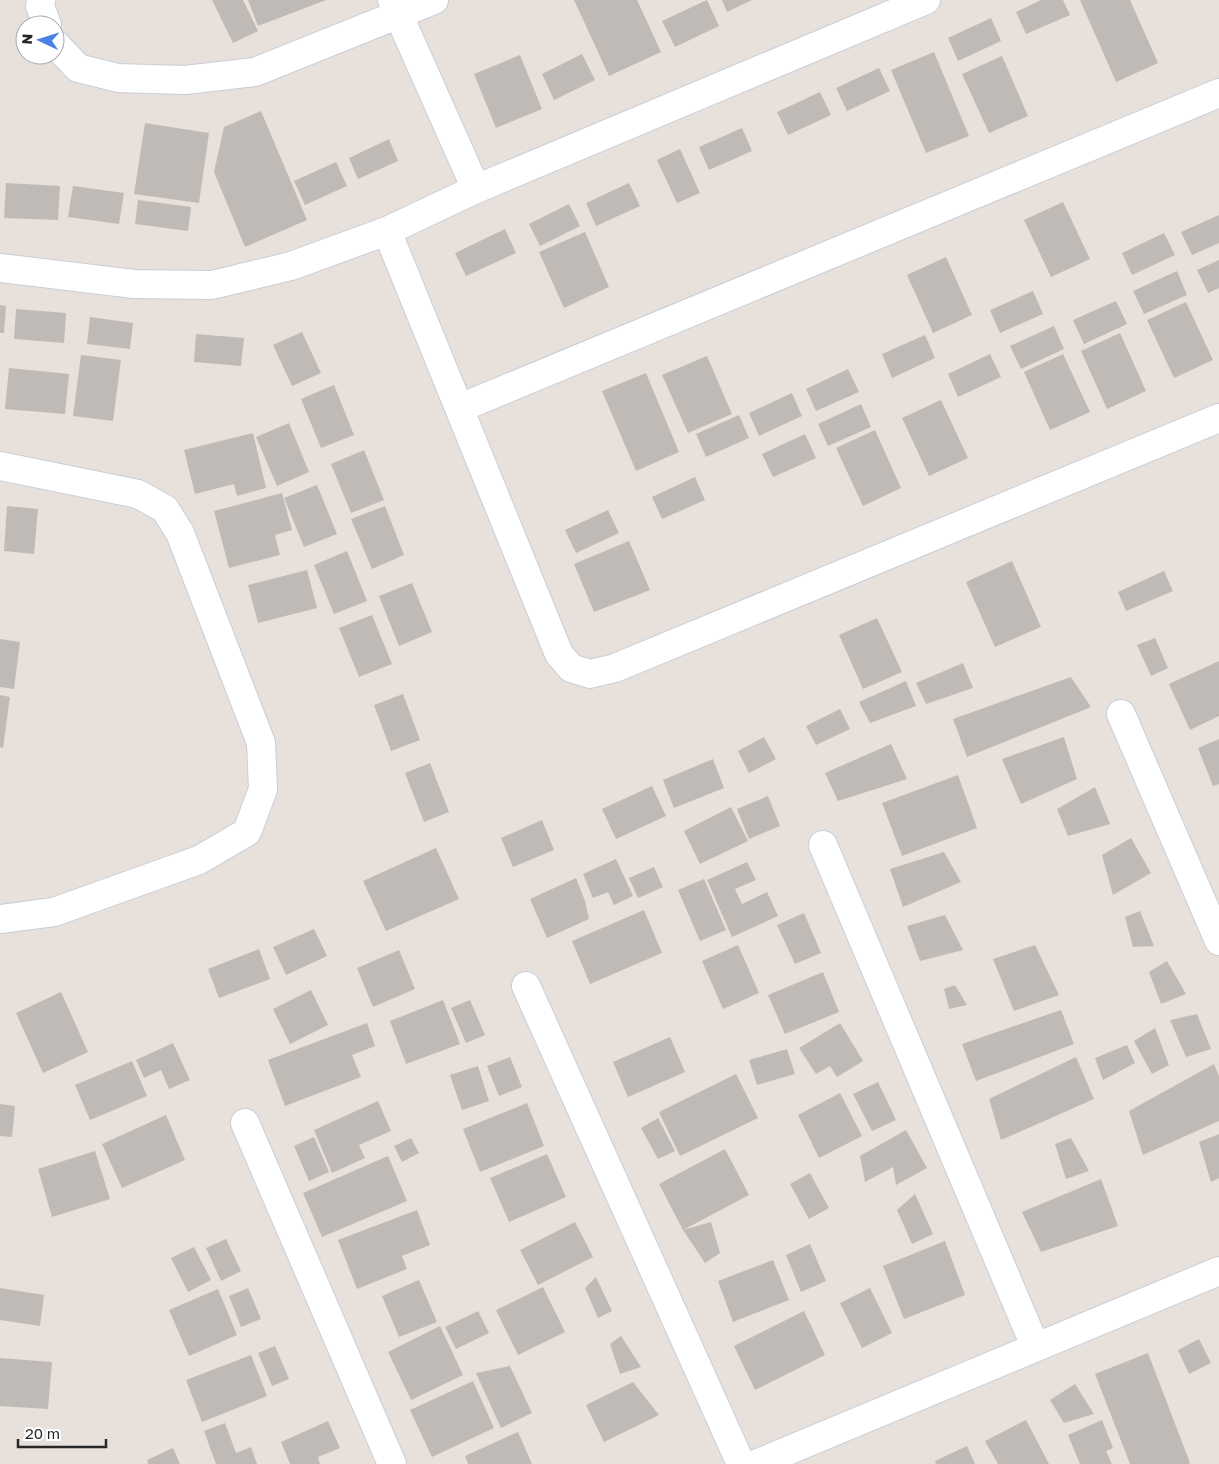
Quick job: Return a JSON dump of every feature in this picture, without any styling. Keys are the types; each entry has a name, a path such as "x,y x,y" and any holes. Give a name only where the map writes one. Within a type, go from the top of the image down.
{"street":[{"path":"41,0 40,6 43,15"},
{"path":"65,54 78,68 118,78 185,80 255,72 395,8 434,0"},
{"path":"0,268 134,284 212,285 291,266 388,231 476,189 926,0"},
{"path":"395,8 476,189"},
{"path":"460,408 1219,93"},
{"path":"388,231 559,654 571,668 590,674 615,668 1219,418"},
{"path":"0,466 138,494 165,509 180,533 260,742 262,790 247,832 199,860 54,912 0,919"},
{"path":"1121,714 1219,941"},
{"path":"823,845 1036,1346"},
{"path":"526,986 740,1464"},
{"path":"244,1123 392,1464"},
{"path":"756,1464 1219,1271"}],"building":[{"path":"212,0 243,0 258,31 233,43"},
{"path":"248,0 326,0 258,26"},
{"path":"574,0 637,0 661,52 609,76"},
{"path":"707,0 719,26 675,47 662,21"},
{"path":"722,0 752,0 727,12"},
{"path":"1041,0 1063,0 1070,15 1026,34 1016,12"},
{"path":"1080,0 1130,0 1158,63 1116,82"},
{"path":"991,18 1001,41 958,61 948,38"},
{"path":"934,52 969,136 926,153 891,70"},
{"path":"582,54 595,80 554,100 542,74"},
{"path":"520,55 542,109 496,128 474,74"},
{"path":"1002,56 1028,116 989,133 962,74"},
{"path":"879,68 890,91 847,111 836,88"},
{"path":"820,92 831,115 788,135 777,112"},
{"path":"261,111 307,220 245,247 214,172 224,127"},
{"path":"145,123 209,133 199,203 134,194"},
{"path":"742,128 752,151 709,170 699,147"},
{"path":"389,139 398,161 358,179 349,158"},
{"path":"680,149 700,193 677,203 657,160"},
{"path":"336,162 347,186 305,205 294,181"},
{"path":"6,183 60,186 58,220 4,218"},
{"path":"629,183 640,206 596,226 586,203"},
{"path":"73,186 124,193 119,224 68,217"},
{"path":"138,200 191,207 188,231 135,224"},
{"path":"1063,202 1090,259 1051,277 1024,220"},
{"path":"569,204 580,226 540,246 529,224"},
{"path":"1219,215 1219,243 1192,255 1181,232"},
{"path":"505,229 516,253 466,276 455,253"},
{"path":"585,232 609,287 564,308 539,252"},
{"path":"1164,233 1175,255 1132,275 1122,253"},
{"path":"946,257 972,315 933,333 907,275"},
{"path":"1219,260 1219,288 1208,293 1197,270"},
{"path":"1177,271 1187,295 1144,314 1133,291"},
{"path":"1033,291 1043,314 1000,333 990,310"},
{"path":"1116,301 1127,324 1084,344 1073,320"},
{"path":"1186,302 1213,360 1174,378 1147,320"},
{"path":"0,305 6,306 4,333 0,333"},
{"path":"16,309 66,313 64,343 14,339"},
{"path":"90,317 133,323 130,349 87,344"},
{"path":"1054,326 1064,349 1021,369 1010,346"},
{"path":"302,332 321,373 292,386 273,345"},
{"path":"1120,333 1146,391 1107,409 1081,351"},
{"path":"196,334 244,338 241,366 194,362"},
{"path":"925,335 935,358 892,378 882,354"},
{"path":"990,354 1001,377 958,397 948,374"},
{"path":"1063,354 1090,412 1050,430 1024,372"},
{"path":"81,355 121,360 113,421 73,416"},
{"path":"707,356 732,414 688,433 662,375"},
{"path":"9,368 69,374 65,414 5,409"},
{"path":"848,369 859,392 816,411 806,389"},
{"path":"646,373 679,452 636,471 602,391"},
{"path":"334,385 354,435 321,448 301,399"},
{"path":"792,393 802,416 759,436 749,413"},
{"path":"941,400 968,458 929,476 902,418"},
{"path":"861,404 871,427 828,446 818,424"},
{"path":"739,415 749,438 706,457 696,434"},
{"path":"289,423 309,472 277,486 256,437"},
{"path":"875,430 901,488 863,506 836,448"},
{"path":"253,433 266,488 237,496 234,484 195,494 184,450"},
{"path":"805,434 816,458 773,477 762,454"},
{"path":"364,450 384,500 351,513 331,464"},
{"path":"695,477 705,500 662,519 652,497"},
{"path":"317,485 337,534 304,547 284,498"},
{"path":"282,493 292,530 275,535 280,555 229,568 214,511"},
{"path":"7,506 38,509 34,554 4,551"},
{"path":"385,506 404,555 372,569 351,519"},
{"path":"608,510 619,533 576,553 565,530"},
{"path":"629,541 650,590 594,612 574,564"},
{"path":"347,551 367,601 334,614 314,565"},
{"path":"1012,561 1041,627 995,647 966,582"},
{"path":"307,570 317,608 258,623 248,585"},
{"path":"1164,571 1173,591 1126,611 1118,592"},
{"path":"412,583 432,632 399,646 379,596"},
{"path":"372,615 392,664 359,677 339,628"},
{"path":"877,618 902,672 863,689 839,635"},
{"path":"1155,638 1168,668 1151,676 1137,645"},
{"path":"0,639 20,642 14,689 0,687"},
{"path":"1219,661 1219,716 1190,730 1169,684"},
{"path":"963,663 973,688 926,704 916,683"},
{"path":"1071,677 1091,707 967,757 953,719"},
{"path":"906,681 916,706 870,723 859,702"},
{"path":"403,694 420,740 391,751 374,705"},
{"path":"0,695 10,697 3,748 0,747"},
{"path":"840,709 850,729 816,745 806,726"},
{"path":"764,737 776,759 749,773 738,751"},
{"path":"1064,737 1077,779 1021,804 1002,759"},
{"path":"1219,739 1219,784 1213,786 1198,748"},
{"path":"891,744 907,779 838,801 825,773"},
{"path":"713,759 724,788 674,808 663,780"},
{"path":"430,763 449,812 424,822 405,773"},
{"path":"958,775 977,828 902,856 882,803"},
{"path":"652,786 666,816 616,839 602,809"},
{"path":"1095,787 1110,824 1068,836 1057,809"},
{"path":"768,796 780,826 749,839 737,809"},
{"path":"731,807 748,841 700,864 684,831"},
{"path":"542,820 554,850 513,867 501,838"},
{"path":"1131,838 1151,873 1113,895 1102,855"},
{"path":"436,848 459,899 386,931 363,881"},
{"path":"944,852 961,882 903,907 890,869"},
{"path":"616,859 633,896 614,905 608,892 593,898 583,874"},
{"path":"747,862 756,880 735,889 742,904 767,892 778,916 732,937 707,880"},
{"path":"654,867 663,887 638,898 629,878"},
{"path":"576,878 585,901 589,919 547,938 530,899"},
{"path":"704,879 726,930 700,941 678,890"},
{"path":"644,910 662,953 590,984 572,941"},
{"path":"1140,911 1154,946 1133,947 1125,917"},
{"path":"804,913 821,953 795,964 777,925"},
{"path":"945,915 963,950 920,961 907,926"},
{"path":"314,929 327,956 286,975 273,947"},
{"path":"738,945 759,993 723,1009 702,961"},
{"path":"1035,945 1059,995 1014,1011 993,959"},
{"path":"259,949 270,979 219,998 208,969"},
{"path":"399,950 415,989 373,1007 357,968"},
{"path":"1167,961 1186,994 1161,1004 1149,972"},
{"path":"823,972 839,1012 785,1034 768,995"},
{"path":"955,985 967,1005 949,1009 944,989"},
{"path":"311,990 328,1025 290,1044 273,1009"},
{"path":"61,992 88,1052 43,1073 16,1013"},
{"path":"443,1000 460,1044 406,1064 390,1021"},
{"path":"470,1000 485,1035 466,1043 451,1008"},
{"path":"1061,1010 1074,1044 976,1081 962,1044"},
{"path":"1197,1014 1211,1049 1186,1057 1170,1020"},
{"path":"367,1023 375,1046 352,1055 361,1077 285,1106 268,1060"},
{"path":"840,1023 863,1061 837,1077 830,1066 816,1074 799,1048"},
{"path":"1155,1028 1169,1065 1152,1074 1134,1041"},
{"path":"670,1037 685,1072 628,1097 613,1062"},
{"path":"173,1043 190,1080 169,1089 161,1070 144,1078 136,1060"},
{"path":"1127,1045 1135,1063 1103,1080 1095,1058"},
{"path":"787,1049 795,1074 757,1085 749,1060"},
{"path":"510,1057 522,1087 499,1096 487,1066"},
{"path":"1076,1057 1094,1099 1001,1140 989,1099"},
{"path":"132,1061 147,1096 90,1120 75,1085"},
{"path":"1214,1064 1219,1076 1219,1121 1143,1155 1129,1111"},
{"path":"478,1066 489,1101 462,1110 450,1075"},
{"path":"736,1074 758,1118 680,1156 659,1112"},
{"path":"878,1082 896,1120 872,1131 853,1094"},
{"path":"840,1093 862,1136 819,1158 798,1115"},
{"path":"378,1101 391,1131 359,1145 365,1158 332,1173 314,1130"},
{"path":"527,1103 544,1146 480,1172 463,1129"},
{"path":"0,1104 15,1106 12,1137 0,1136"},
{"path":"166,1115 185,1160 122,1188 102,1144"},
{"path":"658,1118 675,1151 658,1159 641,1128"},
{"path":"906,1130 927,1168 896,1185 893,1167 865,1182 860,1156"},
{"path":"1219,1134 1219,1178 1211,1182 1199,1142"},
{"path":"314,1137 329,1172 309,1181 294,1146"},
{"path":"411,1138 419,1153 402,1162 394,1146"},
{"path":"1071,1138 1089,1171 1066,1179 1055,1144"},
{"path":"725,1149 749,1195 683,1230 659,1184"},
{"path":"95,1151 110,1199 52,1217 38,1169"},
{"path":"547,1154 566,1197 509,1222 490,1178"},
{"path":"388,1156 407,1201 322,1237 303,1193"},
{"path":"810,1173 829,1208 809,1219 790,1184"},
{"path":"1101,1179 1118,1226 1041,1252 1022,1212"},
{"path":"915,1194 933,1234 912,1244 897,1210"},
{"path":"417,1210 430,1245 402,1256 407,1269 357,1289 338,1240"},
{"path":"575,1222 593,1257 538,1285 520,1250"},
{"path":"711,1222 720,1253 705,1263 683,1230"},
{"path":"226,1239 241,1271 221,1281 206,1248"},
{"path":"945,1241 965,1295 904,1319 883,1266"},
{"path":"810,1244 826,1281 801,1292 786,1255"},
{"path":"194,1247 211,1280 188,1292 171,1258"},
{"path":"773,1260 789,1300 733,1322 718,1281"},
{"path":"596,1277 612,1311 598,1318 585,1288"},
{"path":"419,1280 437,1322 399,1337 382,1296"},
{"path":"543,1287 565,1332 518,1355 496,1310"},
{"path":"0,1288 44,1295 40,1326 0,1320"},
{"path":"248,1288 261,1319 241,1327 229,1296"},
{"path":"870,1288 892,1333 862,1348 840,1303"},
{"path":"218,1289 237,1335 189,1356 169,1310"},
{"path":"478,1311 489,1333 456,1349 445,1327"},
{"path":"804,1311 825,1355 755,1390 734,1346"},
{"path":"440,1326 463,1375 411,1400 388,1352"},
{"path":"621,1336 641,1367 620,1374 610,1344"},
{"path":"1199,1339 1211,1363 1189,1374 1178,1350"},
{"path":"275,1346 289,1379 272,1386 258,1353"},
{"path":"1148,1353 1189,1464 1130,1464 1095,1374"},
{"path":"251,1355 267,1396 202,1422 186,1380"},
{"path":"0,1358 52,1362 48,1409 0,1406"},
{"path":"510,1366 532,1413 501,1428 476,1373"},
{"path":"473,1381 494,1428 432,1457 410,1410"},
{"path":"633,1382 659,1415 604,1442 586,1405"},
{"path":"1075,1384 1094,1414 1064,1423 1050,1400"},
{"path":"1026,1420 1049,1464 998,1464 985,1441"},
{"path":"1102,1420 1113,1448 1106,1451 1112,1464 1080,1464 1068,1435"},
{"path":"328,1421 340,1448 318,1457 320,1464 290,1464 281,1442"},
{"path":"225,1423 236,1453 251,1447 257,1464 216,1464 204,1431"},
{"path":"518,1432 532,1464 468,1464 465,1456"},
{"path":"967,1446 975,1464 936,1464 935,1461"},
{"path":"173,1448 180,1464 148,1464 147,1460"}]}
